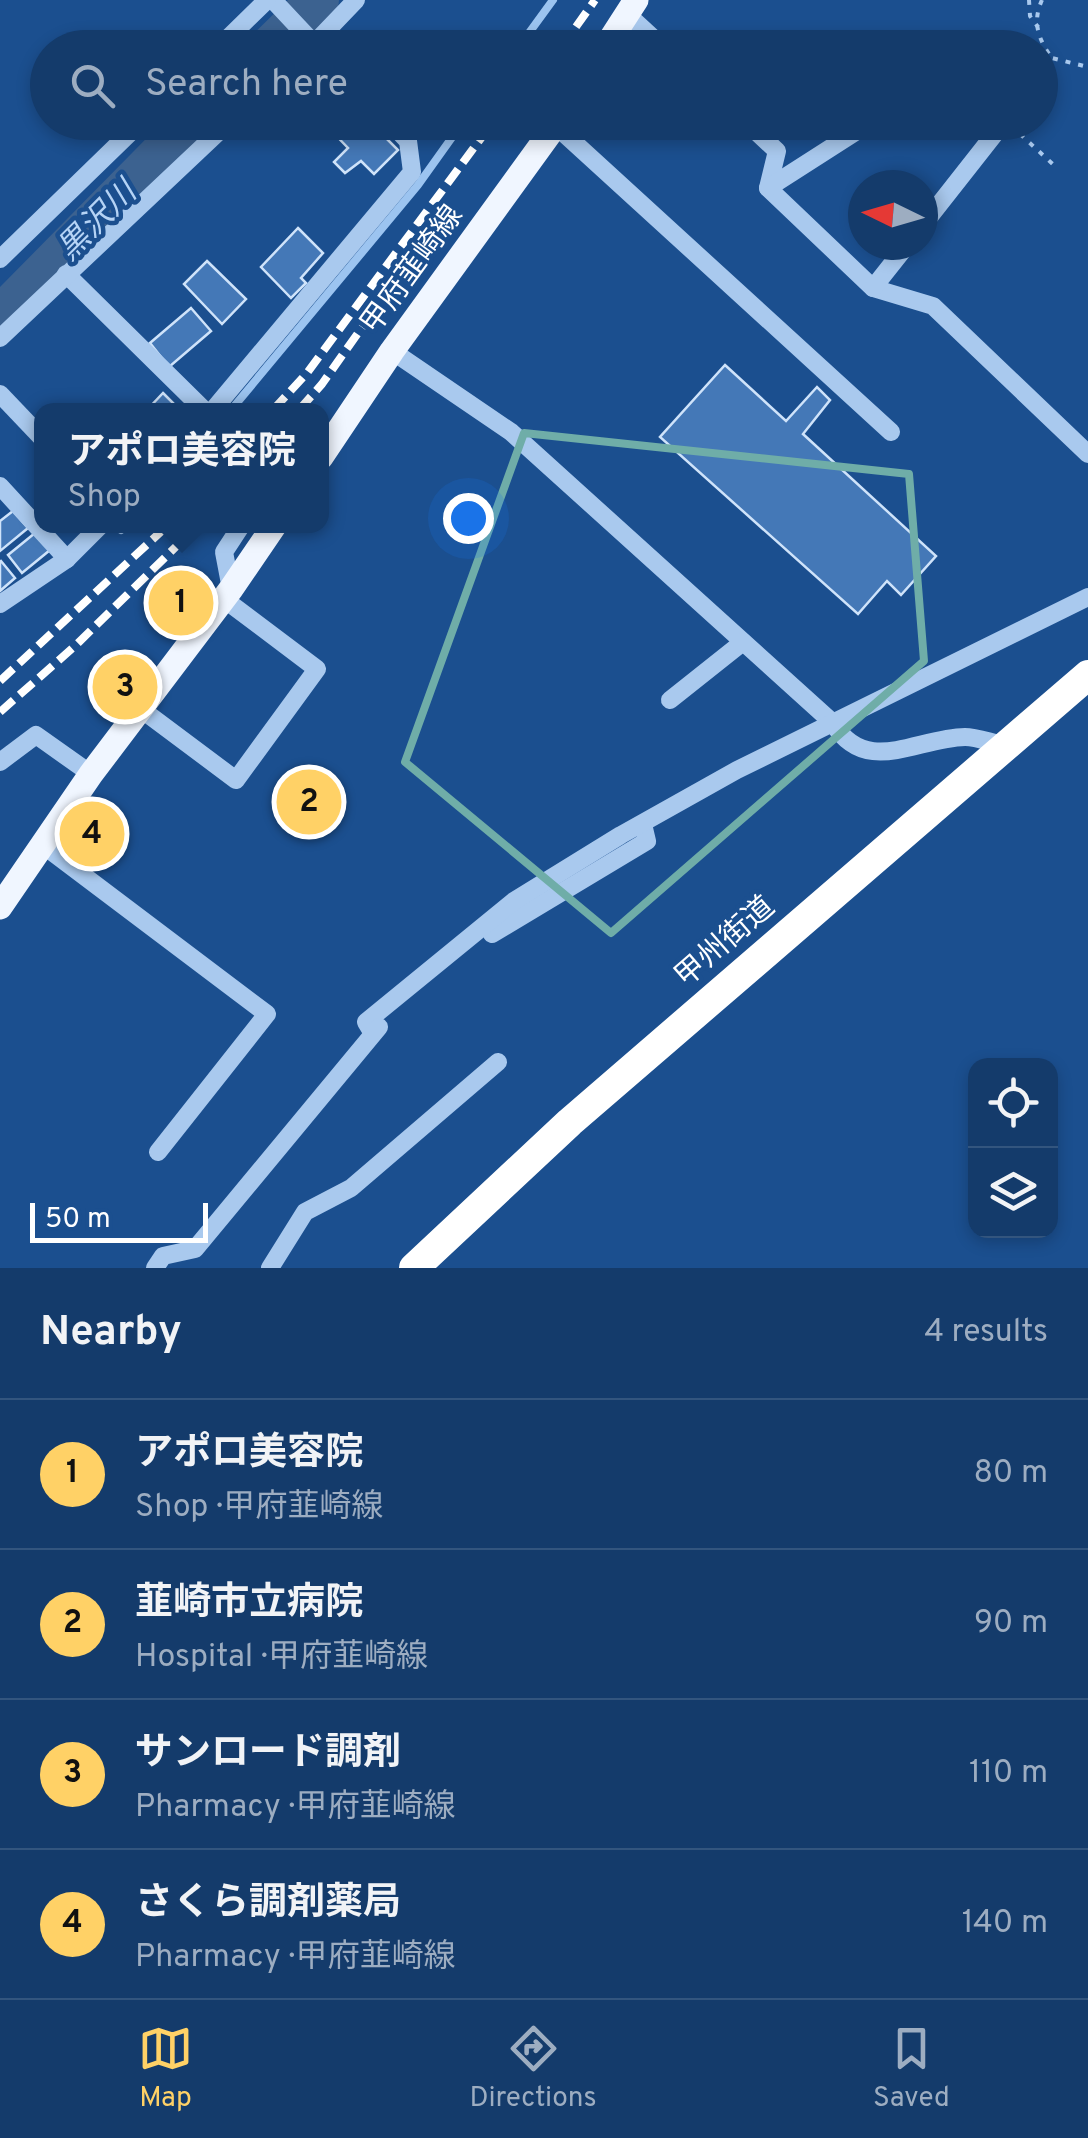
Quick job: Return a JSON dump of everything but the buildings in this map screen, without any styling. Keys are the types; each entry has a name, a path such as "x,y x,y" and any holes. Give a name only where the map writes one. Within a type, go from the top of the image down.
{"highway":[{"name":"甲州街道","path":"414,1268 584,1110 1088,675"}],"main road":[{"path":"616,30 631,7"},
{"name":"甲府韮崎線","path":"329,435 545,140"},
{"path":"0,907 91,774 228,594 269,533"}],"street":[{"path":"238,30 270,0 299,30"},
{"path":"329,30 356,0"},
{"path":"631,7 650,30"},
{"path":"0,259 122,140"},
{"path":"0,338 210,140"},
{"path":"219,403 412,172 407,140"},
{"path":"574,140 891,432"},
{"path":"766,140 778,151 768,188"},
{"path":"768,188 843,140"},
{"path":"938,206 990,140"},
{"path":"768,188 874,288 933,306 1088,454"},
{"path":"874,288 896,260"},
{"path":"66,274 197,403"},
{"path":"392,350 512,432 833,723 843,739 863,750 891,752 966,737 1004,745"},
{"path":"0,394 34,430"},
{"path":"0,486 34,523"},
{"path":"43,533 67,559"},
{"path":"0,604 67,559 93,533"},
{"path":"140,709 236,780 317,670 228,594 224,552 236,533"},
{"path":"155,1268 164,1256 194,1249 372,1032 506,923 648,841 642,824 737,770 1088,597"},
{"path":"670,700 743,642"},
{"path":"0,762 36,734 91,774"},
{"path":"43,844 267,1014 158,1152"},
{"path":"270,1268 306,1212 351,1188 498,1062"}],"path":[{"path":"1029,0 1030,16 1038,27"},
{"path":"1038,27 1042,0"},
{"path":"1058,60 1088,67"},
{"path":"1027,140 1057,168"}],"highlighted area":[{"path":"524,433 909,474 924,661 611,933 405,762"}],"waterway":[{"name":"黒沢川","path":"287,30 318,0"},
{"path":"531,30 553,0"},
{"name":"黒沢川","path":"0,317 174,140"},
{"path":"237,403 418,185 450,140"}],"railway":[{"path":"574,30 595,0"},
{"path":"279,403 307,373 480,140"},
{"path":"305,403 435,224"},
{"path":"0,681 159,533"},
{"path":"0,712 75,646 190,533"}],"place":[{"name":"アポロ美容院","path":"181,603"},
{"name":"サンロード調剤","path":"125,687"},
{"name":"韮崎市立病院","path":"309,802"},
{"name":"さくら調剤薬局","path":"92,834"}]}
